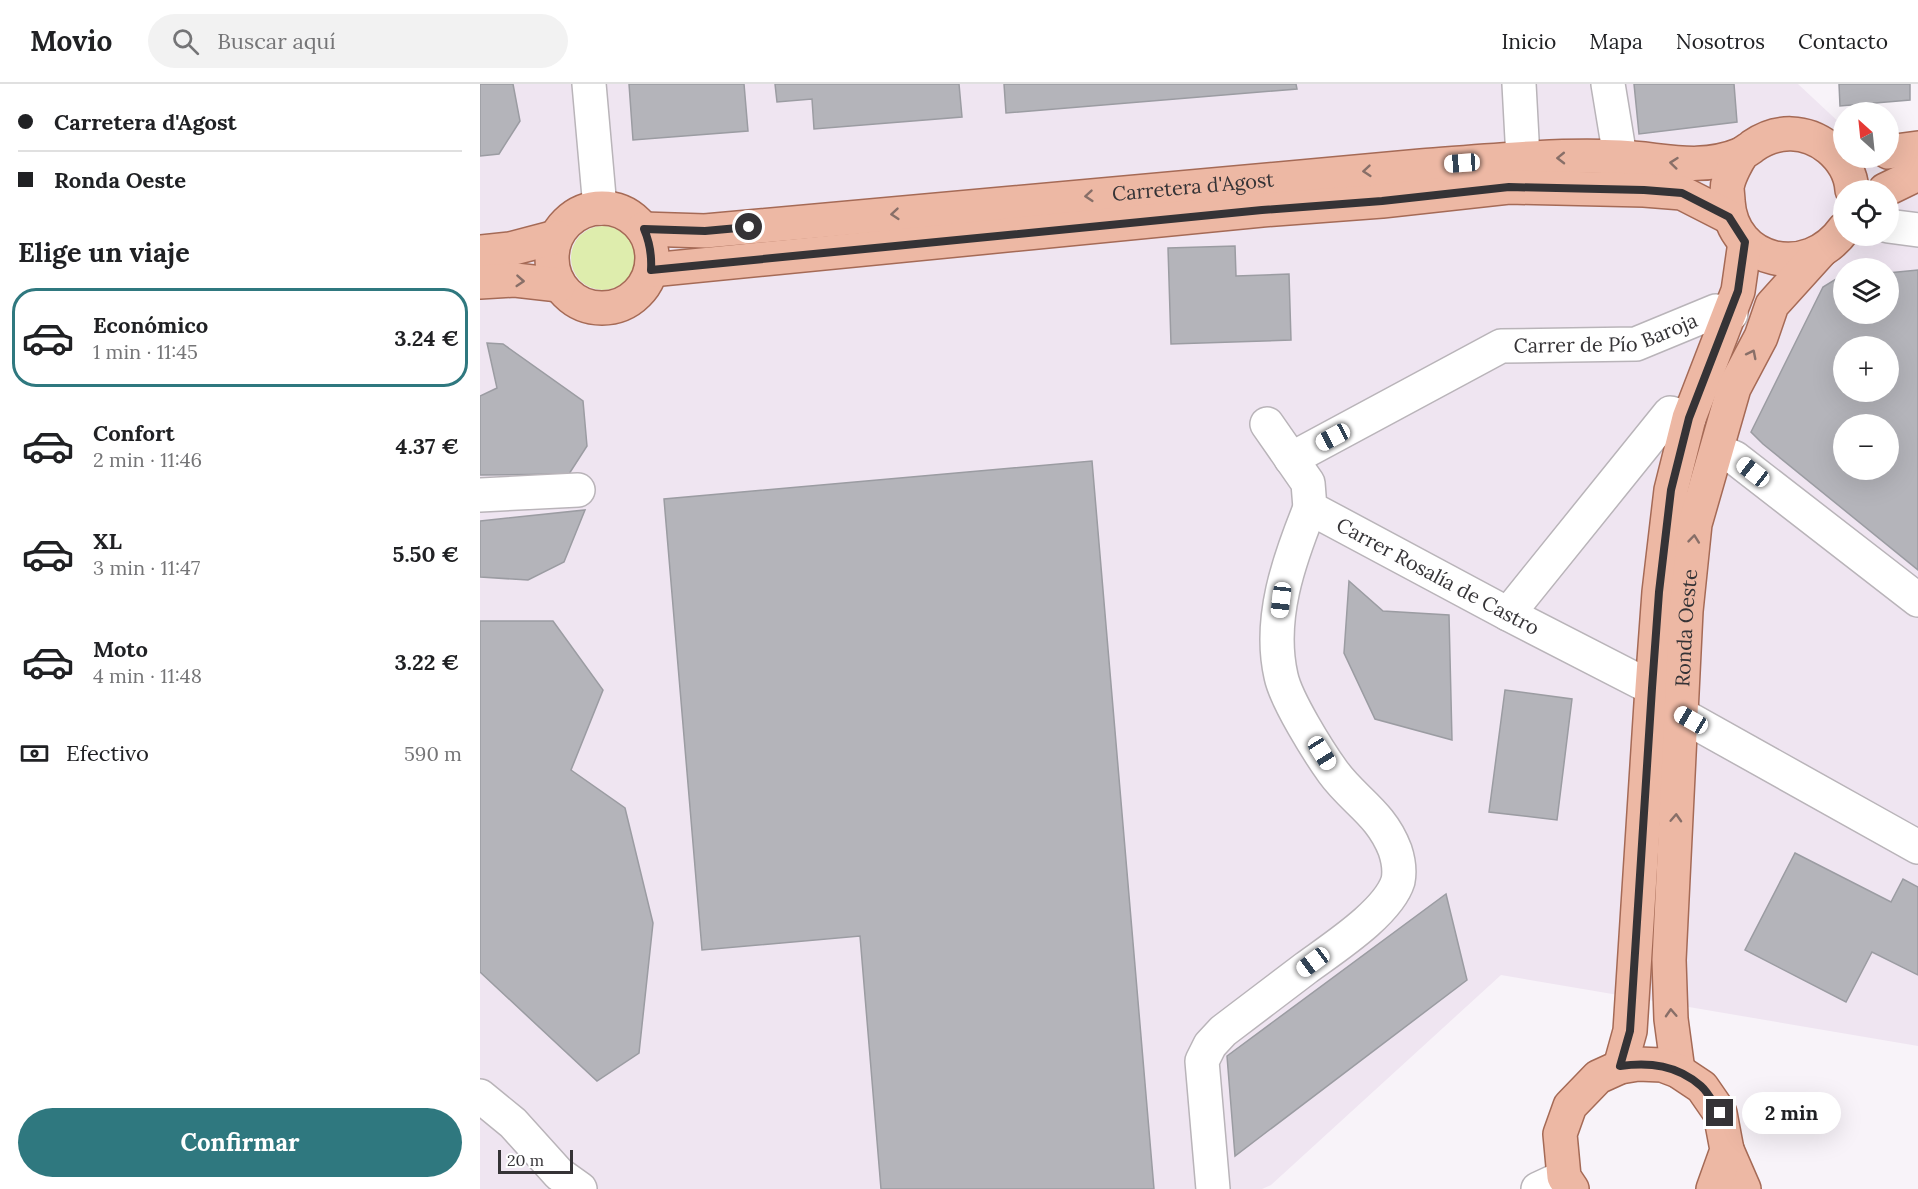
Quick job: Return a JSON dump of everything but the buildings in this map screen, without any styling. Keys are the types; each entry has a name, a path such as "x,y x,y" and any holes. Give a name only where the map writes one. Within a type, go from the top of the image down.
{"main road":[{"path":"1742,154 1765,138 1791,133 1818,139 1833,150"},
{"path":"1899,151 1918,148"},
{"name":"Carretera d'Agost","path":"644,229 705,231 1523,158 1620,157 1688,165 1729,159 1742,154"},
{"name":"Ronda Oeste","path":"1620,1066 1630,1031 1659,592 1671,490 1689,418 1738,291 1737,230 1727,184 1742,154"},
{"path":"1899,183 1918,174"},
{"name":"Carretera d'Agost","path":"651,270 1509,187 1682,193 1737,230 1761,254 1781,260 1801,259 1820,252"},
{"path":"600,208 617,210 632,218 644,229 651,249 651,270 644,285 633,297 618,305 602,308 585,305 570,297 559,285 553,269 552,253 556,237 567,222 582,212 600,208"},
{"path":"480,252 510,249 556,237"},
{"name":"Ronda Oeste","path":"1678,1071 1671,1019 1669,960 1686,611 1695,524 1734,388 1761,337 1772,306 1820,252 1833,242"},
{"path":"480,282 515,279 559,285"},
{"path":"1558,1185 1560,1134 1570,1106 1598,1077 1620,1066 1638,1064 1662,1065 1678,1071 1702,1087 1720,1113 1727,1150 1744,1189"},
{"path":"1713,1189 1727,1150"}],"street":[{"path":"589,84 600,208"},
{"path":"1519,84 1523,158"},
{"path":"1608,84 1620,157"},
{"path":"1899,227 1918,230"},
{"name":"Carrer de Pío Baroja","path":"1291,459 1501,346 1636,344 1716,311 1731,314"},
{"path":"1508,614 1670,413 1689,418"},
{"path":"1213,1189 1202,1061 1210,1045 1223,1031 1368,921 1388,898 1398,880 1398,859 1390,837 1376,816 1334,773 1310,734 1282,679 1278,657 1279,620 1284,581 1310,508 1308,483 1267,424"},
{"path":"1717,450 1735,458 1918,600"},
{"path":"480,495 578,490"},
{"name":"Carrer Rosalía de Castro","path":"1310,508 1652,688"},
{"path":"1680,714 1918,848"},
{"path":"480,1096 513,1123 559,1174 579,1189"}],"shaded area":[{"path":"480,84 1798,84 1833,117 1833,168 1889,168 1918,194 1918,1046 1501,975 1271,1185 1262,1189 480,1189"}],"green space":[{"path":"603,226 621,231 626,235 630,240 635,258 630,276 626,281 621,285 603,290 585,285 580,281 576,276 571,258 576,240 580,235 585,231"}],"route":[{"path":"749,227 705,231 644,229 652,255 651,270 1509,187 1682,193 1729,217 1745,242 1738,291 1689,418 1671,490 1659,592 1634,992 1630,1031 1620,1066 1662,1065 1678,1071 1702,1087 1720,1113"}]}
